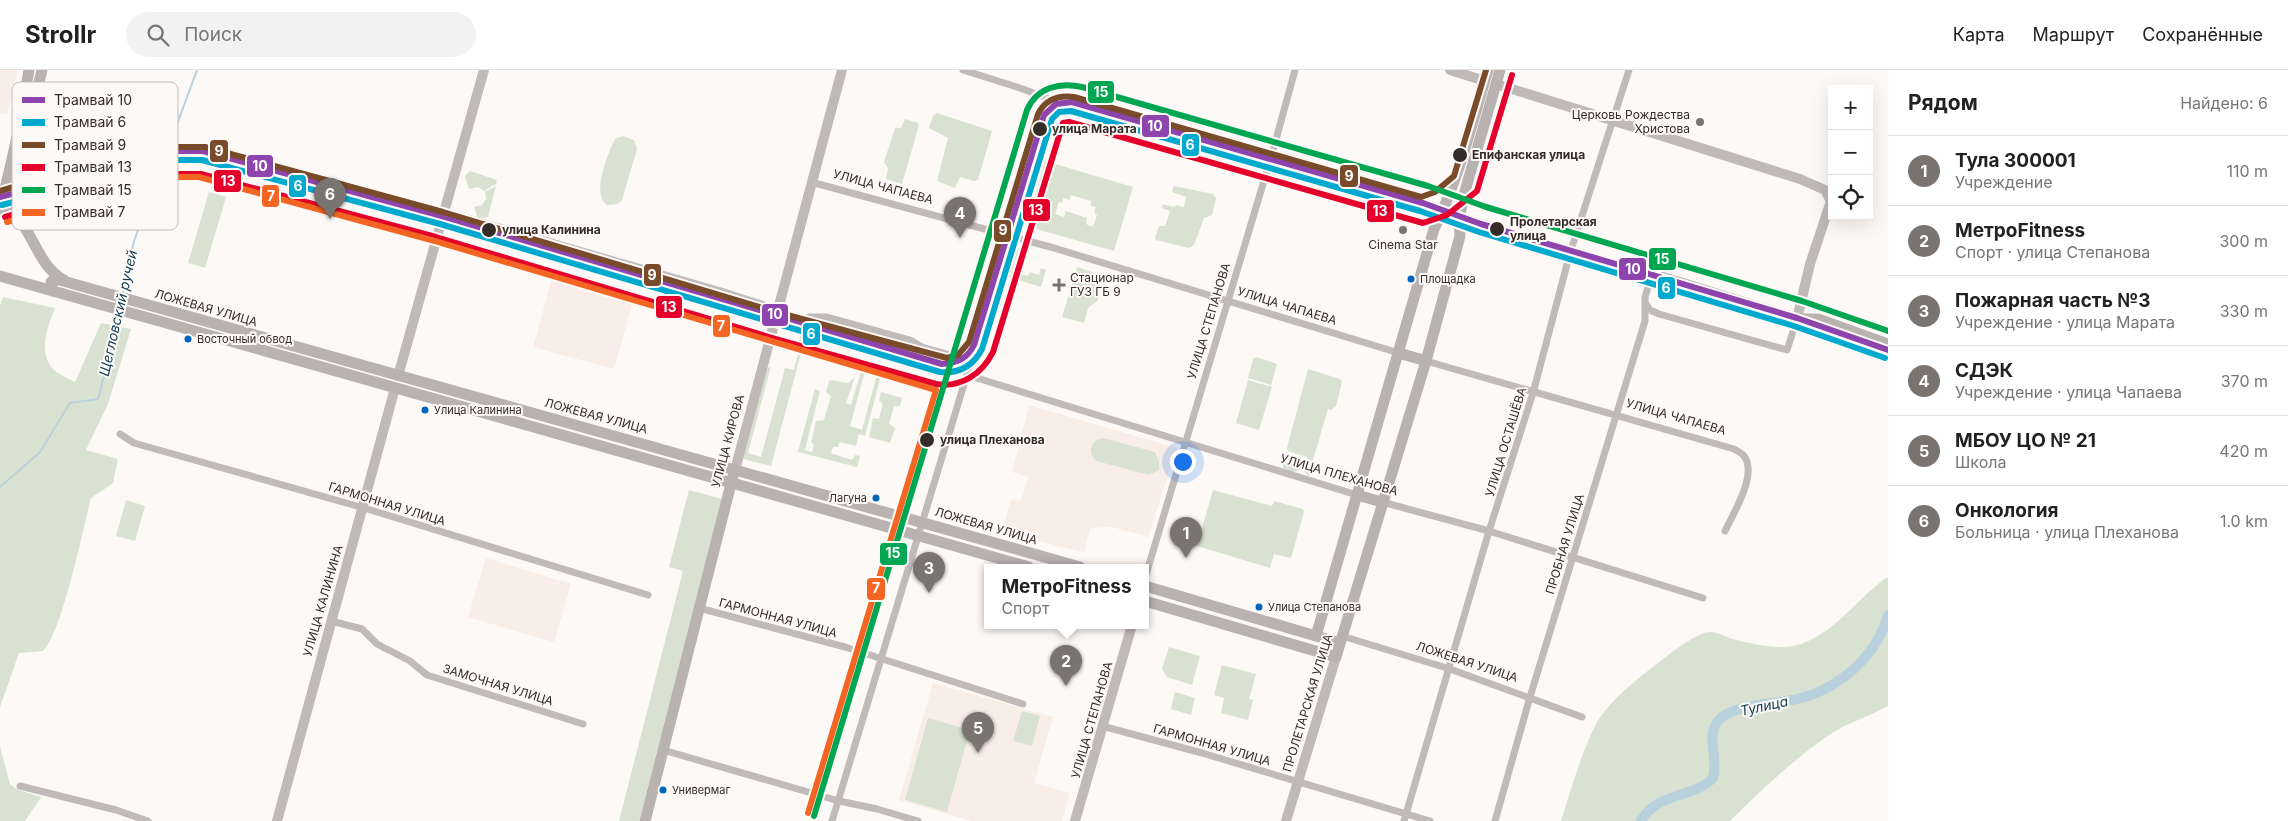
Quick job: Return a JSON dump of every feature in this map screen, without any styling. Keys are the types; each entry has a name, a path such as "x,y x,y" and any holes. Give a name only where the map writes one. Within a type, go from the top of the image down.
{"main road":[{"name":"ПРОЛЕТАРСКАЯ УЛИЦА","path":"1316,636 1434,229 1442,212 1490,78 1500,70"},
{"name":"ПРОЛЕТАРСКАЯ УЛИЦА","path":"1336,656 1426,361 1460,236 1459,218 1490,78"},
{"path":"0,201 12,160"},
{"path":"1442,212 1570,253 1652,274 1797,319 1818,319 1888,344"},
{"name":"ЛОЖЕВАЯ УЛИЦА","path":"26,230 49,269 61,278 75,284"},
{"name":"ЛОЖЕВАЯ УЛИЦА","path":"0,276 1018,564"},
{"name":"ЛОЖЕВАЯ УЛИЦА","path":"52,291 51,282 56,279 75,284 1069,564"},
{"path":"142,317 148,313 146,305"},
{"path":"1797,319 1813,330 1888,357"},
{"name":"УЛИЦА ЧАПАЕВА","path":"1399,353 1426,361"},
{"name":"УЛИЦА КАЛИНИНА","path":"395,388 398,376"},
{"name":"УЛИЦА КИРОВА","path":"645,821 735,470"},
{"name":"УЛИЦА ПЛЕХАНОВА","path":"1357,495 1382,502"},
{"path":"1011,562 1015,549"},
{"name":"ЛОЖЕВАЯ УЛИЦА","path":"1149,587 1316,636 1342,636"},
{"path":"1149,602 1336,656"},
{"path":"1320,621 1326,633 1342,636"}],"street":[{"name":"УЛИЦА КАЛИНИНА","path":"398,376 484,70"},
{"name":"УЛИЦА КИРОВА","path":"735,470 842,70"},
{"path":"963,70 1017,86 1061,103 1078,105 1442,212"},
{"name":"УЛИЦА СТЕПАНОВА","path":"1149,564 1270,162 1295,70"},
{"path":"1450,70 1490,78 1800,179 1825,190 1831,201 1810,264 1797,319 1787,350 1659,314 1650,310 1645,304"},
{"name":"УЛИЦА ОСТАШЁВА","path":"1405,817 1489,531 1533,393 1570,253 1611,119 1629,70"},
{"path":"832,821 1046,113 1052,107 1061,103"},
{"path":"214,161 441,222"},
{"name":"УЛИЦА ЧАПАЕВА","path":"811,182 1009,235 1399,353"},
{"path":"444,211 721,290 777,309"},
{"name":"ПРОБНАЯ УЛИЦА","path":"1495,821 1530,697 1645,321 1645,297 1652,274"},
{"path":"809,317 827,317 910,340 924,348 957,357"},
{"name":"УЛИЦА ЧАПАЕВА","path":"1426,361 1533,393 1617,414 1734,449 1744,455 1748,464 1748,477 1743,493 1725,531"},
{"name":"УЛИЦА ПЛЕХАНОВА","path":"967,375 1357,495"},
{"name":"УЛИЦА КАЛИНИНА","path":"277,821 331,621 364,508 395,388"},
{"name":"ГАРМОННАЯ УЛИЦА","path":"120,434 134,443 364,508 648,596"},
{"name":"УЛИЦА ПЛЕХАНОВА","path":"1382,502 1489,531 1573,558 1641,577 1703,598"},
{"name":"ГАРМОННАЯ УЛИЦА","path":"699,608 845,647 1023,704"},
{"name":"ЗАМОЧНАЯ УЛИЦА","path":"331,621 362,629 377,644 410,661 427,675 583,724"},
{"name":"УЛИЦА СТЕПАНОВА","path":"1075,821 1131,629"},
{"name":"ЛОЖЕВАЯ УЛИЦА","path":"1342,636 1450,669 1582,717"},
{"name":"ПРОЛЕТАРСКАЯ УЛИЦА","path":"1286,821 1336,656"},
{"name":"ГАРМОННАЯ УЛИЦА","path":"1102,726 1298,782 1405,817 1430,821"},
{"path":"663,750 838,801 877,809 918,821"},
{"path":"20,786 116,810 148,821"}],"shaded area":[{"path":"0,70 18,70 15,82 12,82 12,94 7,114 0,113"},
{"path":"555,268 636,291 614,369 533,347"},
{"path":"1029,405 1177,448 1148,537 1112,527 1090,528 1084,553 1002,531 1011,499 1021,501 1028,477 1012,472"},
{"path":"486,558 571,584 554,642 468,617"},
{"path":"933,683 1053,717 1034,783 1070,793 1062,821 971,821 899,800"}],"green space":[{"path":"937,113 992,131 978,180 974,181 960,177 955,188 937,181 948,138 929,128 933,116"},
{"path":"905,119 919,125 902,184 886,179 888,168 884,162 895,128 901,128"},
{"path":"623,136 634,140 637,149 622,200 618,204 607,205 601,193 602,176 615,139"},
{"path":"1045,161 1133,187 1114,251 1026,226","holes":["1071,195 1091,201 1091,206 1096,207 1094,213 1097,215 1093,227 1086,224 1087,218 1066,211 1064,217 1055,214 1059,202 1062,203 1063,198 1070,200"]},
{"path":"470,171 497,180 496,184 484,191 478,187 469,189 465,176"},
{"path":"496,186 488,217 478,219 474,207 482,205 486,199 485,192"},
{"path":"1174,186 1213,194 1216,198 1212,215 1204,218 1194,245 1189,248 1156,240 1155,238 1159,226 1165,226 1170,211 1162,208 1163,204 1184,207 1186,197 1172,192"},
{"path":"209,192 226,197 205,268 188,263"},
{"path":"1014,247 1027,251 1025,258 1017,255 1012,271 1028,276 1030,272 1039,275 1041,268 1046,270 1041,287 1005,276"},
{"path":"1077,267 1098,274 1098,300 1088,308 1084,323 1062,317"},
{"path":"3,297 55,308 46,338 46,354 54,370 75,382 101,323 131,329 108,404 86,450 118,459 113,483 91,498 64,603 50,641 43,651 19,653 0,707 0,306"},
{"path":"801,335 805,338 771,466 743,459 767,369 771,366 748,453 761,457 785,368 794,370"},
{"path":"1256,357 1277,364 1271,385 1248,378 1253,359"},
{"path":"867,364 850,426 862,430 879,367 883,368 865,436 859,434 856,446 839,442 838,447 833,447 831,453 852,460 855,455 860,456 857,467 798,452 815,389 820,391 805,450 812,452 814,445 811,442 816,421 824,420 831,396 826,392 829,381 848,383 855,377 846,403 851,405 862,368"},
{"path":"1308,369 1340,379 1342,382 1336,406 1331,410 1328,409 1313,460 1308,463 1306,469 1310,473 1309,477 1304,471 1298,470 1293,473 1282,470 1284,463 1303,468 1307,457 1288,451 1287,448"},
{"path":"1248,380 1272,387 1259,430 1236,423"},
{"path":"881,392 902,398 900,406 894,406 889,424 895,428 890,443 869,437 873,418 879,419 883,403 879,401"},
{"path":"1103,438 1155,452 1159,461 1159,470 1149,475 1096,461 1091,454 1091,447 1095,441"},
{"path":"689,490 722,499 639,821 619,821 683,571 669,567"},
{"path":"1213,490 1272,506 1274,501 1303,509 1304,512 1291,558 1274,554 1270,568 1197,546"},
{"path":"126,500 145,506 135,541 116,536"},
{"path":"1888,578 1888,706 1829,735 1778,776 1730,821 1561,821 1584,750 1600,717 1617,697 1671,653 1694,638 1710,632 1762,645 1789,647 1798,645 1828,629"},
{"path":"1169,647 1200,656 1192,685 1167,677 1162,669"},
{"path":"1222,665 1256,674 1249,699 1253,700 1248,720 1221,713 1224,698 1214,695"},
{"path":"1175,692 1195,698 1191,715 1171,709"},
{"path":"1022,711 1040,716 1032,746 1013,741"},
{"path":"928,718 970,730 947,812 905,800"},
{"path":"0,747 10,784 16,789 41,797 25,821 0,821"}],"waterway":[{"name":"Щегловский ручей","path":"178,122 197,70"},
{"name":"Щегловский ручей","path":"123,293 138,230"},
{"name":"Щегловский ручей","path":"0,487 40,452 70,403 98,399 119,315"},
{"name":"Тулица","path":"1641,821 1656,805 1695,790 1713,778 1715,764 1712,742 1714,728 1723,716 1742,708 1797,699 1827,688 1854,669 1865,657 1875,644 1888,615"}],"tram line":[{"name":"9","path":"178,147 205,147 443,212 776,312 947,358 958,355 969,342 1038,114 1044,105 1053,99 1074,97 1421,197 1435,192 1454,176 1486,70"},
{"name":"13","path":"178,174 201,174 436,237 769,337 945,385 970,378 983,367 993,352 1063,123 1069,122 1423,223 1447,215 1477,191 1512,75"},
{"name":"15","path":"814,816 1027,110 1031,102 1043,91 1066,85 1082,87 1428,186 1486,207 1802,301 1888,331"},
{"name":"10","path":"178,151 203,151 442,216 942,364 952,363 965,357 974,345 1044,115 1056,104 1072,102 1423,203 1481,224 1797,318 1888,350"},
{"name":"6","path":"178,160 202,160 440,224 940,372 953,372 965,368 982,349 1052,119 1059,112 1071,111 1420,211 1479,232 1794,326 1885,358"},
{"name":"7","path":"178,177 199,177 435,241 936,390 808,813"},
{"path":"1459,179 1455,197 1455,208 1457,213 1466,222"},
{"name":"9","path":"0,191 12,187"},
{"name":"10","path":"0,197 12,194"},
{"name":"6","path":"2,205 12,202"},
{"name":"13","path":"5,217 12,215"},
{"name":"7","path":"7,222 12,221"}],"place":[{"name":"Церковь Рождества Христова","path":"1700,122"},
{"name":"улица Марата","path":"1040,129"},
{"name":"Епифанская улица","path":"1460,155"},
{"name":"Онкология","path":"330,219"},
{"name":"Пролетарская улица","path":"1497,229"},
{"name":"улица Калинина","path":"489,230"},
{"name":"Cinema Star","path":"1403,230"},
{"name":"СДЭК","path":"960,238"},
{"name":"Площадка","path":"1411,279"},
{"name":"Стационар ГУЗ ГБ 9","path":"1059,285"},
{"name":"Восточный обвод","path":"188,339"},
{"name":"Улица Калинина","path":"425,410"},
{"name":"улица Плеханова","path":"927,440"},
{"name":"Лагуна","path":"876,498"},
{"name":"Тула 300001","path":"1186,558"},
{"name":"Пожарная часть №3","path":"929,593"},
{"name":"Улица Степанова","path":"1259,607"},
{"name":"МетроFitness","path":"1066,686"},
{"name":"МБОУ ЦО № 21","path":"978,753"},
{"name":"Универмаг","path":"663,790"}]}
